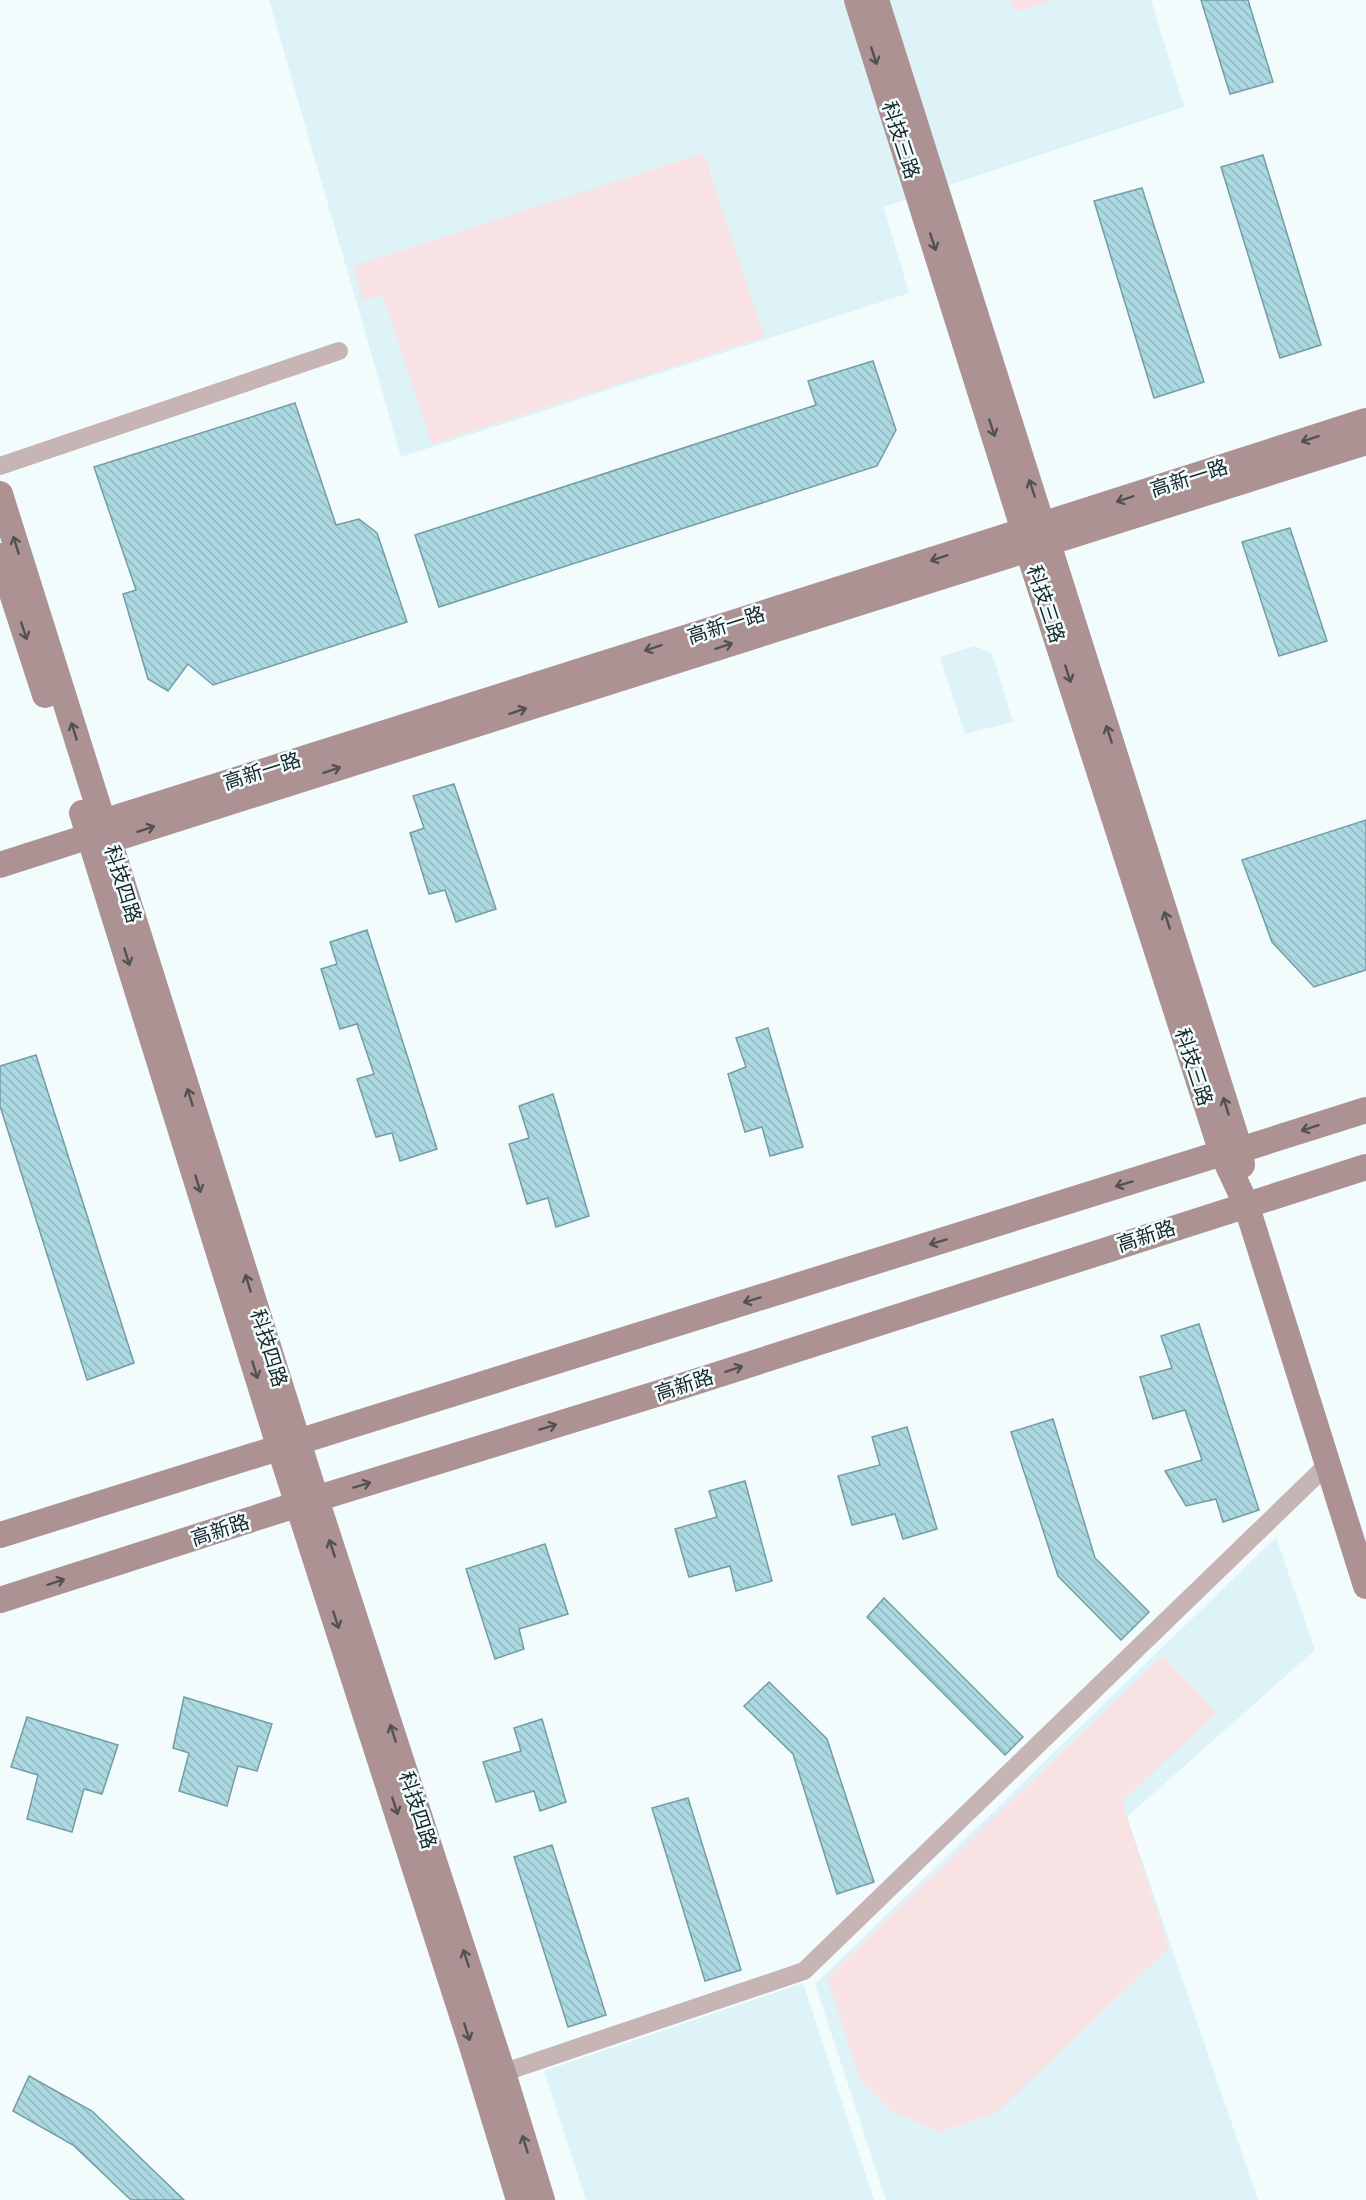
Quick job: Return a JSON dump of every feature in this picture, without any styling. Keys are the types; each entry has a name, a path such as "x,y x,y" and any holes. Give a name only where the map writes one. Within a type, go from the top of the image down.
{"street":[{"name":"科技三路","path":"857,0 1036,537 1366,1586"},
{"name":"科技三路","path":"876,0 1036,537"},
{"path":"0,466 339,351"},
{"name":"高新一路","path":"1036,537 1366,421"},
{"name":"高新一路","path":"0,865 1036,537 1366,442"},
{"name":"科技四路","path":"0,494 101,833 289,1446 493,2076 542,2200"},
{"name":"科技四路","path":"0,556 101,833"},
{"path":"0,1535 1366,1110"},
{"name":"高新路","path":"0,1600 679,1387 1366,1167"},
{"path":"493,2076 804,1971 1327,1465"},
{"name":"科技四路","path":"493,2076 519,2200"}],"shaded area":[{"path":"269,0 1151,0 1184,107 884,207 909,293 401,457"},
{"path":"1010,0 1053,0 1014,12"},
{"path":"704,153 764,337 432,444 383,295 363,300 353,266"},
{"path":"974,646 992,653 1013,722 965,734 940,657"},
{"path":"1276,1537 1315,1650 1127,1817 1258,2200 886,2200 815,1984"},
{"path":"1163,1656 1217,1713 1122,1801 1169,1948 996,2113 939,2132 891,2111 861,2081 827,1977"},
{"path":"803,1983 874,2200 586,2200 544,2071"}],"building":[{"path":"1201,0 1248,0 1273,82 1230,94"},
{"path":"1263,155 1321,345 1280,358 1221,167"},
{"path":"1142,188 1204,382 1154,398 1094,201"},
{"path":"873,361 896,430 877,466 439,607 415,535 816,405 808,381"},
{"path":"295,403 336,525 359,519 377,533 407,622 213,685 188,664 168,691 148,679 123,594 136,590 94,467"},
{"path":"1290,528 1327,641 1279,656 1242,542"},
{"path":"454,784 496,909 456,922 445,890 429,894 410,833 424,828 413,796"},
{"path":"1366,820 1366,970 1314,987 1272,942 1242,860"},
{"path":"367,930 437,1149 400,1161 392,1133 376,1137 357,1079 374,1074 357,1024 340,1029 321,969 337,964 330,942"},
{"path":"768,1028 803,1147 770,1156 762,1127 745,1132 728,1074 746,1067 736,1038"},
{"path":"36,1055 134,1363 87,1380 0,1106 0,1066"},
{"path":"553,1094 589,1216 556,1227 548,1198 527,1204 509,1144 529,1138 519,1106"},
{"path":"1199,1324 1259,1510 1223,1522 1216,1499 1186,1506 1165,1471 1202,1460 1185,1410 1153,1419 1140,1377 1172,1368 1161,1336"},
{"path":"1053,1419 1095,1558 1149,1612 1121,1640 1058,1576 1011,1432"},
{"path":"907,1427 937,1529 903,1539 895,1514 852,1525 838,1476 880,1465 872,1437"},
{"path":"745,1481 772,1581 736,1591 730,1566 689,1577 675,1529 717,1517 709,1491"},
{"path":"545,1544 568,1614 519,1629 524,1649 495,1659 466,1569"},
{"path":"884,1598 1023,1737 1005,1755 867,1617"},
{"path":"769,1682 827,1739 874,1882 837,1894 793,1754 744,1706"},
{"path":"184,1697 272,1724 257,1771 238,1766 227,1806 179,1791 189,1753 173,1748"},
{"path":"27,1717 118,1745 102,1794 84,1789 72,1832 27,1819 38,1775 11,1767"},
{"path":"542,1719 566,1802 540,1811 534,1791 496,1802 483,1762 521,1751 514,1728"},
{"path":"688,1798 741,1970 705,1981 652,1808"},
{"path":"552,1845 606,2015 568,2027 514,1857"},
{"path":"29,2076 92,2111 184,2200 131,2200 73,2145 13,2111"}]}
